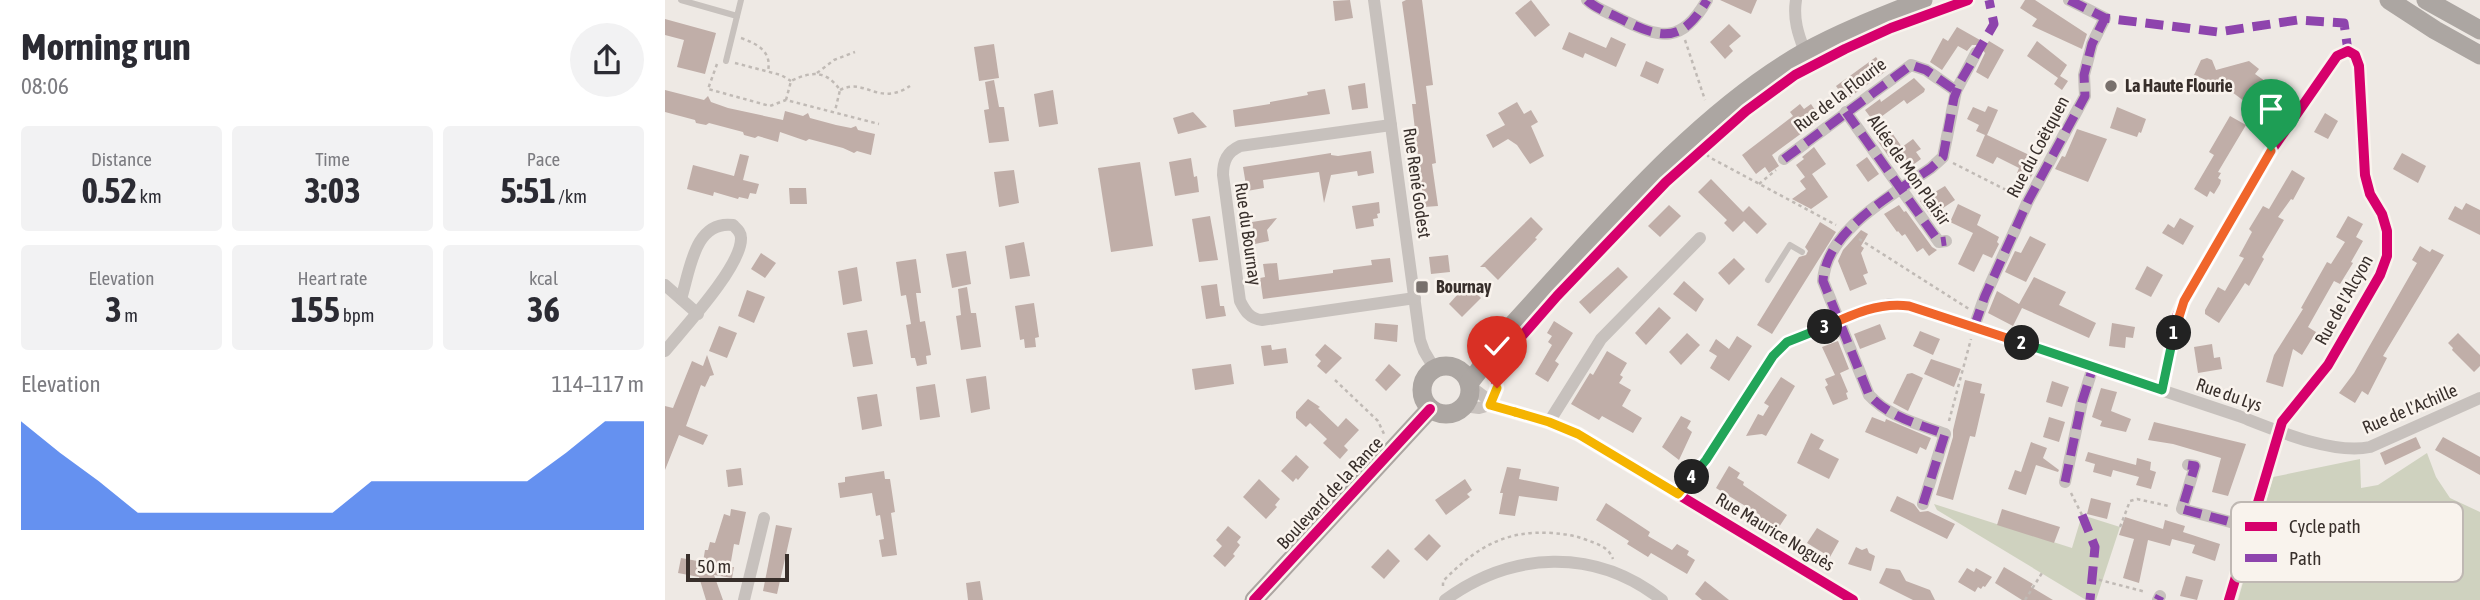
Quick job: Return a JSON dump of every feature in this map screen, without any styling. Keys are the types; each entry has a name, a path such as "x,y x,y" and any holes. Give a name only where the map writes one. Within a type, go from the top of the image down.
{"main road":[{"path":"1466,379 1624,204 1692,137 1748,91 1805,52 1923,0"},
{"path":"2371,0 2394,17 2411,15"},
{"path":"2389,0 2480,55"},
{"path":"2426,0 2480,30"},
{"path":"1442,366 1466,379 1470,393 1464,406 1458,411 1444,414 1425,403 1422,387 1428,373 1434,368 1442,366"},
{"name":"Boulevard de la Rance","path":"1254,600 1430,408"}],"street":[{"name":"Rue René Godest","path":"1374,0 1420,340 1434,368"},
{"path":"1587,0 1639,28 1666,35 1682,31 1697,16 1707,0"},
{"path":"1795,0 1796,30 1805,52"},
{"name":"Rue du Coëtquen","path":"1974,327 1985,296 2028,201 2085,96 2084,75 2092,44 2105,18 2069,0"},
{"name":"Rue de l'Alcyon","path":"2162,390 2177,316 2184,301 2294,114 2337,56 2348,51 2355,55 2359,66 2365,175 2369,194 2382,214 2387,231 2387,256 2380,275 2328,365 2289,414 2279,432"},
{"path":"1923,504 1945,434 1893,415 1869,395 1823,281 1821,266 1846,230 1943,157 1955,91 1976,53"},
{"name":"Rue de la Flourie","path":"1784,159 1911,65 1926,71 1955,91"},
{"name":"Allée de Mon Plaisir","path":"1846,112 1939,242 1947,241"},
{"name":"Rue du Bournay","path":"1391,125 1240,146 1232,150 1225,159 1223,175 1240,301 1246,312 1256,320 1262,320 1415,298"},
{"path":"665,351 710,299 733,261 741,242 741,234 733,225 722,223 711,228 699,240 681,299"},
{"path":"1549,422 1601,339 1700,238"},
{"path":"665,285 698,314"},
{"name":"Rue du Lys","path":"1678,494 1706,460 1773,356 1787,342 1871,308 1890,304 1909,306 1974,327 2239,416 2279,432"},
{"path":"2065,482 2082,402 2093,367"},
{"name":"Rue Maurice Noguès","path":"1466,379 1490,405"},
{"name":"Rue de l'Achille","path":"2279,432 2338,449 2355,450 2388,439 2480,397"},
{"name":"Rue Maurice Noguès","path":"1464,406 1479,408 1490,405 1549,422 1578,434 1678,494 1830,594 1853,600"},
{"path":"2257,502 2279,432"},
{"path":"2188,465 2195,466 2182,509 2231,522"},
{"path":"744,600 764,518"},
{"path":"1445,600 1481,578 1505,569 1547,561 1577,563 1618,573 1637,582 1662,600"},
{"path":"2229,600 2234,582"}],"lane":[{"path":"681,0 737,16"},
{"path":"726,61 741,0"},
{"path":"1768,280 1790,244 1802,253"}],"path":[{"path":"1682,31 1705,100"},
{"path":"731,35 756,43 762,48 767,55 768,71"},
{"path":"817,73 834,60 855,52"},
{"path":"792,81 768,71 719,60 708,89 770,106 786,100 879,124"},
{"path":"786,100 792,81 809,73 817,73 834,82 839,90 835,112"},
{"path":"839,90 848,85 882,94 898,93 910,86"},
{"path":"1943,157 1977,177 2028,201"},
{"path":"1759,184 1783,164 1784,159"},
{"path":"1945,434 1974,327"},
{"path":"1490,405 1497,388 1494,368"},
{"path":"1335,380 1378,421 1384,434"},
{"path":"2065,482 2082,515"},
{"path":"2120,527 2130,501 2137,499 2182,509"},
{"path":"2025,600 2042,573"},
{"path":"2092,578 2104,579 2159,598"}],"green space":[{"path":"2427,453 2436,477 2450,498 2459,502 2266,502 2273,477 2360,459 2361,488 2378,485"},
{"path":"1934,504 2072,548 2082,515 2120,527 2096,600 2086,600 1937,510"},
{"path":"2463,504 2480,512 2480,600 2238,600 2243,582 2463,582"}],"building":[{"path":"1350,0 1353,18 1335,21 1333,1"},
{"path":"1422,0 1433,85 1426,86 1436,163 1432,164 1438,206 1424,207 1412,104 1416,104 1402,2"},
{"path":"1531,0 1550,25 1535,37 1515,13"},
{"path":"1720,0 1757,0 1751,14"},
{"path":"2025,0 2035,0 2087,34 2082,49 2032,26 2037,19 2020,8"},
{"path":"665,19 716,33 705,74 677,67 684,40 665,35"},
{"path":"1729,24 1741,36 1729,46 1733,51 1725,59 1710,42"},
{"path":"1957,27 2004,50 1988,79 1976,72 1985,53 1979,45 1972,45 1967,51 1958,46 1942,70 1930,62 1943,38 1948,41"},
{"path":"1569,32 1606,48 1611,37 1626,44 1616,67 1585,53 1583,58 1562,49"},
{"path":"2037,41 2067,65 2060,76 2068,81 2062,90 2054,84 2058,78 2027,56"},
{"path":"994,44 999,78 979,81 974,47"},
{"path":"1876,57 1886,71 1846,100 1836,86"},
{"path":"2201,60 2212,60 2216,70 2249,61 2259,69 2255,74 2282,93 2264,116 2228,89 2194,75"},
{"path":"1646,61 1664,69 1658,84 1640,76"},
{"path":"1914,78 1925,89 1924,92 1907,104 1904,100 1874,122 1865,110"},
{"path":"994,80 999,107 1004,107 1009,141 989,143 984,110 989,109 985,82"},
{"path":"1365,83 1368,108 1352,110 1348,86"},
{"path":"1325,89 1330,114 1235,127 1233,110 1270,104"},
{"path":"665,90 704,100 708,96 711,102 728,108 783,120 785,111 803,116 808,113 810,118 836,125 851,128 856,126 858,130 875,134 871,155 857,151 854,153 809,139 806,141 780,132 778,142 744,135 743,132 709,123 696,123 695,120 665,112"},
{"path":"1053,90 1058,124 1039,127 1034,94"},
{"path":"1517,102 1524,114 1531,110 1538,122 1531,126 1544,156 1530,164 1517,145 1508,139 1493,148 1486,135 1505,125 1498,113"},
{"path":"1800,104 1804,109 1811,104 1821,119 1772,155 1779,166 1769,173 1765,167 1756,174 1742,155 1793,116 1790,112"},
{"path":"1988,106 1998,110 1987,135 2040,160 2030,179 2017,173 2019,168 1997,157 1993,164 1976,156 1985,135 1976,131 1979,125 1967,119 1973,107 1985,112"},
{"path":"2117,107 2146,119 2137,137 2110,128"},
{"path":"1193,112 1207,127 1178,134 1173,118"},
{"path":"2325,113 2338,121 2328,139 2314,132"},
{"path":"2230,116 2246,125 2218,172 2221,173 2218,178 2221,180 2220,184 2214,194 2210,191 2207,197 2194,189 2214,155 2209,152"},
{"path":"2077,129 2107,139 2088,182 2055,169 2062,156 2065,157"},
{"path":"1890,130 1902,147 1913,139 1921,149 1916,152 1921,159 1906,170 1894,153 1889,157 1877,140"},
{"path":"1814,147 1826,164 1812,174 1828,197 1811,209 1792,199 1806,189 1800,181 1805,177 1796,165"},
{"path":"1371,151 1374,173 1358,176 1357,171 1331,175 1324,203 1319,172 1263,180 1264,188 1247,191 1243,167 1331,153 1338,156"},
{"path":"2402,153 2426,166 2418,183 2393,169"},
{"path":"740,154 749,156 743,180 759,184 756,194 750,193 748,199 738,199 714,192 713,196 687,189 693,165 734,176"},
{"path":"1867,157 1879,174 1868,182 1856,165"},
{"path":"1191,158 1199,192 1175,196 1169,162"},
{"path":"1140,162 1153,246 1111,252 1098,168"},
{"path":"1014,170 1019,203 999,207 994,172"},
{"path":"2292,170 2305,178 2293,200 2291,199 2278,217 2284,220 2262,257 2264,259 2249,286 2245,283 2219,323 2205,314 2205,310 2218,287 2225,291 2244,258 2239,256 2252,232 2249,229 2263,206 2269,209"},
{"path":"1711,179 1743,212 1749,206 1767,224 1757,234 1744,221 1733,232 1724,223 1727,220 1698,192"},
{"path":"1945,186 1955,200 1931,216 1920,201"},
{"path":"789,188 806,188 807,204 790,204"},
{"path":"1379,202 1380,213 1377,214 1378,218 1373,219 1374,226 1356,229 1352,206"},
{"path":"2466,203 2480,210 2480,235 2448,219 2455,206 2462,210"},
{"path":"1958,204 1981,215 1977,225 1999,237 1999,244 1992,258 1983,254 1974,272 1958,264 1973,233 1950,222"},
{"path":"1669,205 1681,216 1660,237 1648,226"},
{"path":"1899,205 1937,250 1929,256 1923,248 1917,252 1905,234 1902,236 1897,232 1884,214"},
{"path":"1210,216 1218,260 1199,262 1192,219"},
{"path":"2348,216 2363,224 2356,237 2363,241 2351,262 2353,263 2340,284 2334,281 2308,327 2316,332 2302,355 2293,349 2283,387 2266,382 2274,355 2303,309 2301,308 2327,262 2331,264 2345,242 2336,237"},
{"path":"1531,217 1543,229 1535,238 1537,239 1498,280 1485,267 1480,267"},
{"path":"1277,218 1267,230 1269,241 1255,244 1252,222"},
{"path":"2180,218 2194,226 2183,245 2162,233 2168,224 2174,228"},
{"path":"1820,222 1836,232 1772,334 1757,325 1799,257 1806,255 1808,251 1805,247"},
{"path":"1861,230 1868,234 1861,246 1864,248 1861,253 1868,273 1863,275 1867,284 1850,291 1838,261 1843,250"},
{"path":"2030,236 2046,244 2026,282 2005,272 2015,251 2021,253"},
{"path":"1024,242 1030,276 1010,279 1005,246"},
{"path":"2420,246 2430,252 2432,249 2444,255 2383,356 2387,358 2368,395 2362,391 2355,403 2339,393 2354,373 2417,263 2412,260"},
{"path":"966,251 971,284 952,288 946,254"},
{"path":"761,253 776,263 765,278 751,269"},
{"path":"1448,255 1450,272 1431,274 1429,257"},
{"path":"1390,258 1393,282 1263,299 1260,278 1265,277 1263,264 1277,263 1279,280 1333,273 1333,270 1372,265 1371,260"},
{"path":"1734,258 1745,269 1729,285 1718,273"},
{"path":"916,259 921,293 916,293 920,322 925,321 931,355 926,356 927,364 917,366 915,358 911,358 906,325 911,324 906,295 901,296 896,262"},
{"path":"2147,266 2163,275 2151,297 2135,289"},
{"path":"857,267 862,301 843,305 838,271"},
{"path":"1618,267 1628,277 1590,314 1579,302"},
{"path":"2034,277 2066,292 2059,305 2096,323 2089,338 2022,308 2013,326 1988,313 1997,291 2019,304"},
{"path":"1684,281 1704,299 1696,312 1673,294"},
{"path":"1217,284 1220,306 1224,306 1226,316 1206,319 1201,286"},
{"path":"1467,284 1481,298 1462,317 1449,304"},
{"path":"967,287 971,313 976,313 981,347 961,350 956,316 961,315 958,289"},
{"path":"747,290 765,297 754,323 738,316"},
{"path":"1034,303 1039,337 1035,338 1036,347 1025,348 1024,339 1020,340 1015,306"},
{"path":"1659,307 1671,318 1646,345 1635,333"},
{"path":"1554,321 1573,333 1555,361 1559,364 1548,382 1535,374 1552,345 1548,342 1552,336 1547,333"},
{"path":"1375,323 1398,325 1397,342 1374,339"},
{"path":"2112,323 2135,327 2133,338 2126,337 2125,348 2109,346"},
{"path":"1880,324 1886,339 1860,349 1854,334"},
{"path":"719,326 737,333 727,358 709,351"},
{"path":"867,330 873,364 853,367 847,333"},
{"path":"1920,331 1940,339 1933,355 1913,346"},
{"path":"1687,333 1700,345 1681,365 1669,352"},
{"path":"2458,333 2480,355 2480,366 2474,372 2448,343"},
{"path":"1737,336 1752,346 1729,381 1710,368 1717,356 1709,351 1716,339 1729,349"},
{"path":"1838,341 1849,369 1840,373 1848,399 1833,405 1825,387 1828,385 1825,379 1835,375 1822,347"},
{"path":"1325,344 1342,358 1326,374 1317,366 1321,361 1315,355"},
{"path":"2212,344 2214,358 2220,357 2222,369 2198,373 2194,347"},
{"path":"1271,345 1272,350 1286,348 1288,363 1264,366 1261,346"},
{"path":"1607,351 1627,363 1619,383 1631,390 1622,406 1642,418 1633,433 1602,416 1599,420 1571,404"},
{"path":"707,355 714,375 710,376 705,387 701,385 686,426 708,435 703,445 679,435 665,470 665,406 673,408 692,361 703,366"},
{"path":"1931,359 1961,369 1954,387 1924,374"},
{"path":"1231,364 1234,384 1195,390 1192,369"},
{"path":"1389,364 1401,375 1386,391 1375,380"},
{"path":"1912,373 1923,378 1908,411 1893,403 1907,374"},
{"path":"986,376 990,409 971,413 966,379"},
{"path":"1781,377 1795,386 1766,436 1746,436 1758,414 1763,416 1769,406 1764,403"},
{"path":"1965,380 1982,384 1980,393 1985,394 1975,437 1970,436 1953,500 1936,495 1953,437"},
{"path":"2052,381 2069,387 2062,407 2046,402"},
{"path":"935,384 940,417 920,420 916,387"},
{"path":"2101,388 2117,392 2111,411 2131,419 2126,432 2100,426 2102,421 2092,417"},
{"path":"877,394 882,426 862,430 857,397"},
{"path":"1308,399 1320,407 1318,408 1338,427 1346,418 1359,430 1344,446 1348,450 1340,459 1323,443 1327,439 1310,423 1306,427 1296,418 1296,412"},
{"path":"1681,416 1691,421 1687,428 1692,432 1679,460 1662,447"},
{"path":"1872,417 1885,422 1886,419 1931,438 1926,450 1920,447 1917,454 1865,432"},
{"path":"2049,417 2065,422 2059,442 2043,437"},
{"path":"2154,422 2246,444 2228,496 2212,492 2221,458 2173,444 2148,440"},
{"path":"1811,433 1824,440 1819,449 1839,459 1829,479 1797,463"},
{"path":"2416,437 2421,448 2385,465 2380,453"},
{"path":"2443,437 2480,457 2480,475 2435,450"},
{"path":"2031,442 2047,448 2043,458 2059,470 2058,472 2036,465 2026,495 2008,489 2015,470 2021,472"},
{"path":"2088,452 2136,465 2137,458 2151,462 2150,470 2156,472 2151,489 2136,485 2139,477 2113,470 2111,477 2093,472 2095,464 2085,461"},
{"path":"1296,455 1309,467 1293,482 1281,471"},
{"path":"1729,466 1740,473 1737,478 1744,482 1743,485 1787,515 1777,530 1758,518 1760,515 1716,488"},
{"path":"1507,467 1521,469 1519,479 1559,487 1557,501 1519,496 1515,516 1499,514 1503,493 1500,493"},
{"path":"741,468 743,485 728,487 726,470"},
{"path":"884,471 885,479 890,479 895,512 891,513 897,555 882,557 879,540 884,539 880,515 876,516 872,493 840,498 838,483 845,482 845,477"},
{"path":"1259,479 1280,499 1275,505 1277,507 1266,519 1243,497"},
{"path":"1465,479 1472,490 1467,494 1470,497 1446,515 1435,500"},
{"path":"1897,496 1914,504 1920,512 1928,511 1955,524 1947,539 1890,511"},
{"path":"2091,498 2111,503 2107,519 2087,514"},
{"path":"1606,503 1650,532 1648,536 1672,550 1677,544 1689,551 1687,555 1695,560 1687,574 1651,553 1648,557 1596,520"},
{"path":"731,509 746,512 739,545 734,544 730,567 734,567 732,578 714,575 723,600 706,600 699,577 678,573 681,558 703,562 710,542 715,543 724,514 730,516"},
{"path":"2002,509 2060,527 2054,543 1997,525"},
{"path":"2125,517 2163,529 2165,520 2185,526 2183,532 2220,544 2215,561 2192,553 2195,545 2172,539 2170,546 2148,540 2139,583 2123,578 2134,539 2119,535"},
{"path":"776,525 792,528 777,594 763,591"},
{"path":"1228,526 1241,537 1237,542 1240,545 1233,554 1235,556 1225,567 1213,556 1222,546 1216,540"},
{"path":"1817,528 1839,541 1830,557 1807,543"},
{"path":"1429,534 1441,546 1427,561 1414,549"},
{"path":"1856,547 1862,550 1867,548 1869,553 1875,556 1871,571 1848,564"},
{"path":"1388,549 1400,561 1384,579 1371,567"},
{"path":"2004,567 2053,600 2022,600 1995,583"},
{"path":"1886,568 1900,570 1906,581 1930,590 1935,600 1913,600 1879,583"},
{"path":"1967,568 1974,572 1976,568 1992,577 1985,587 1978,587 1975,592 1958,582"},
{"path":"2186,576 2203,580 2197,600 2180,596"},
{"path":"980,581 983,600 968,600 966,583"},
{"path":"1705,581 1729,600 1702,600 1695,594"}],"marked path":[{"path":"1587,0 1635,26 1670,34 1689,24 1707,0"},
{"path":"1923,504 1945,434 1895,414 1869,395 1823,281 1827,263 1836,245 1849,230 1864,215 1943,157 1954,98 1960,82 1994,24 1989,0"},
{"path":"2069,0 2105,18 2218,32 2298,20 2344,23 2348,51"},
{"path":"1974,327 1985,296 2028,201 2085,96 2084,75 2092,44 2105,18"},
{"path":"1784,159 1911,65 1926,70 1956,91"},
{"path":"1846,112 1939,242 1946,241"},
{"path":"2065,482 2082,402 2093,367"},
{"path":"2188,465 2195,466 2182,509 2231,522"},
{"path":"2082,515 2095,547 2090,600"},
{"path":"2158,600 2160,596"}],"cycle path":[{"path":"1853,600 1578,434 1549,422 1490,405 1497,388 1494,368 1557,296 1666,182 1746,111 1795,75 1845,49 1891,28 1968,0"},
{"path":"2162,390 2177,316 2184,301 2271,151 2337,56 2348,51 2355,55 2359,66 2365,175 2370,194 2382,214 2387,231 2387,256 2380,275 2328,365 2282,422 2258,502"},
{"path":"1254,600 1430,409"},
{"path":"2229,600 2234,582"}],"place":[{"name":"La Haute Flourie","path":"2111,86"},
{"name":"Bournay","path":"1422,287"}],"route":[{"path":"1497,388 1490,405 1549,422 1578,434 1678,494 1706,460 1773,356 1787,342 1871,308 1890,304 1909,306 2162,390 2177,316 2271,151"}]}
